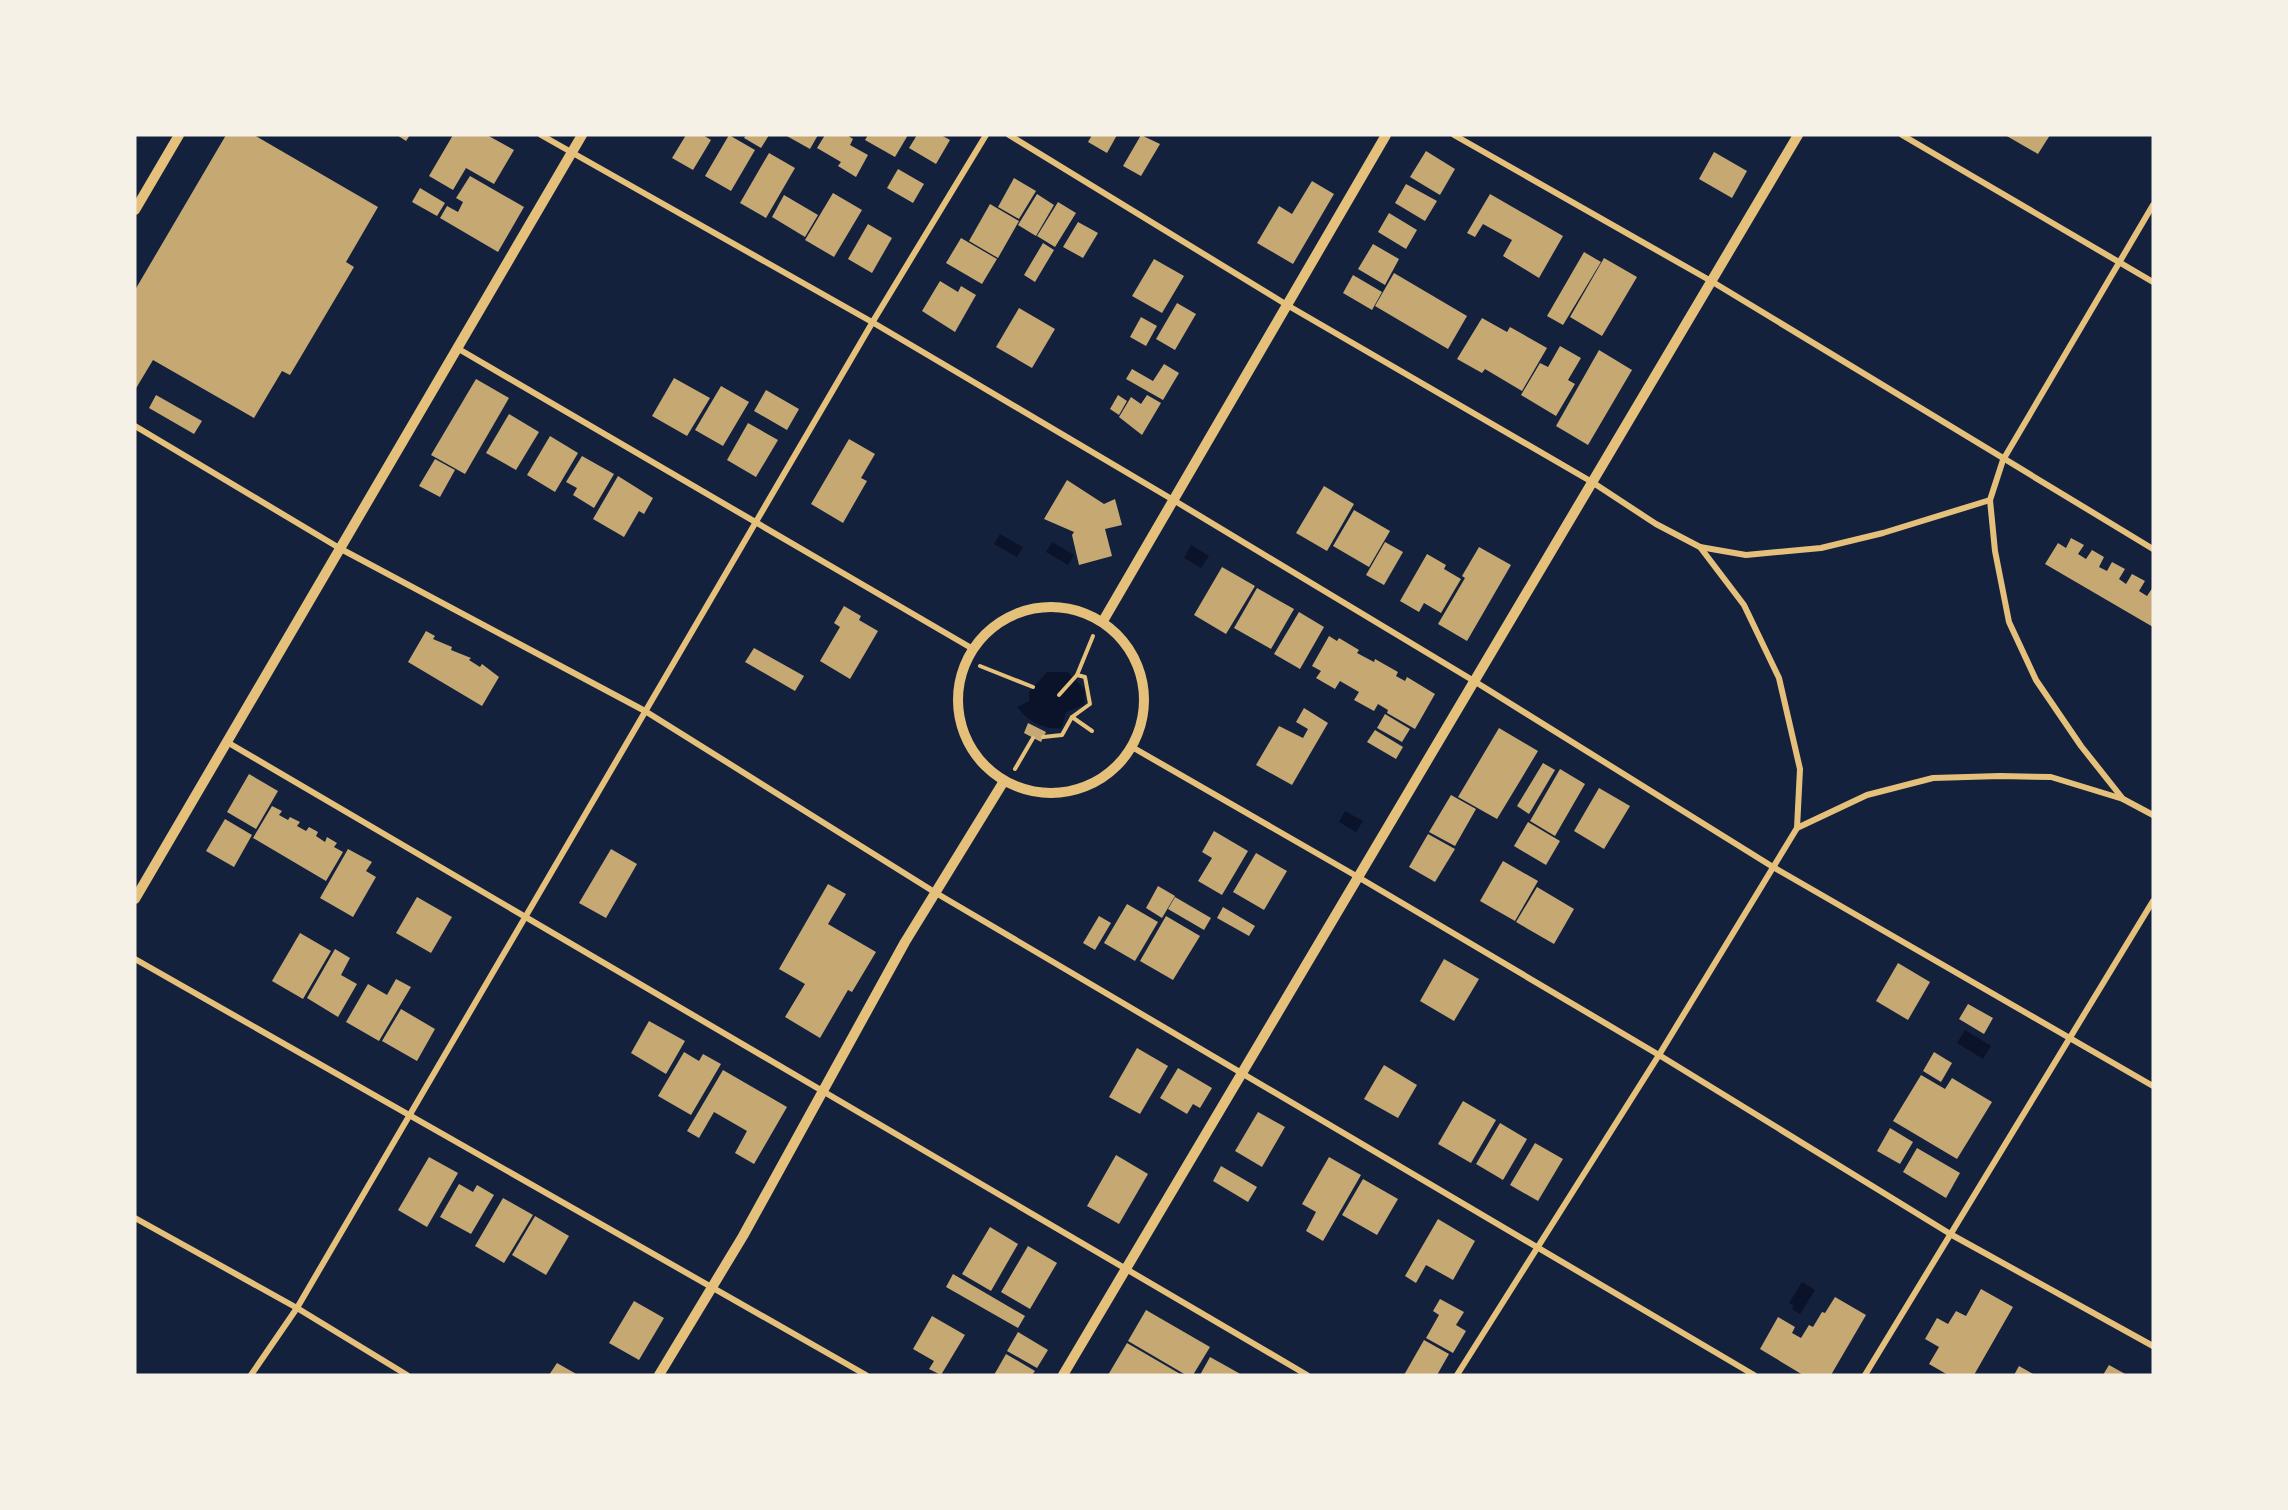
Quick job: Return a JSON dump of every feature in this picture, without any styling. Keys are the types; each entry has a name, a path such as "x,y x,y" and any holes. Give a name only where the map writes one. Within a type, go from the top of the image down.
{"street":[{"path":"135,210 179,135"},
{"path":"541,135 872,322 1474,681 1773,867 2153,1086"},
{"path":"135,899 582,135"},
{"path":"251,1375 297,1308 872,322 986,135"},
{"path":"1009,135 1287,305 1592,482 1656,524 1700,547 1746,555 1821,548 1883,533 1990,500"},
{"path":"1103,621 1175,501 1386,135"},
{"path":"1454,135 1711,281 2153,549"},
{"path":"1062,1375 1798,135"},
{"path":"1902,135 2153,282"},
{"path":"2123,800 2081,746 2036,680 2009,622 1995,551 1990,500 2003,460 2153,205"},
{"path":"457,348 973,649"},
{"path":"135,426 341,549 645,711 936,893 1754,1375"},
{"path":"1457,1375 1659,1055 1797,828 1800,769 1779,678 1744,605 1700,547"},
{"path":"1047,606 1076,609 1103,621 1124,640 1139,664 1145,692 1143,720 1132,747 1114,770 1089,785 1060,793 1031,791 1004,781 981,762 964,736 958,706 960,676 973,649 993,627 1018,612 1047,606"},
{"path":"227,742 1307,1375"},
{"path":"1132,747 1659,1055 1952,1235 2153,1346"},
{"path":"1797,828 1867,795 1933,778 2051,777 2123,800 2153,815"},
{"path":"659,1375 936,893 1004,781"},
{"path":"1865,1375 2153,901"},
{"path":"135,959 712,1285 866,1375"},
{"path":"135,1218 297,1308 407,1375"}],"path":[{"path":"1059,695 1077,675 1093,636"},
{"path":"980,666 1033,687"},
{"path":"1043,737 1062,735 1072,717 1090,704 1085,677 1077,675"},
{"path":"1072,717 1092,731"},
{"path":"1015,769 1033,738"}],"water":[{"path":"1000,534 1023,547 1017,557 994,544"},
{"path":"1052,542 1074,555 1068,565 1046,552"},
{"path":"1191,545 1209,556 1201,568 1184,558"},
{"path":"1047,672 1068,672 1085,690 1084,705 1066,712 1062,728 1049,728 1037,724 1017,707 1029,701 1029,692"},
{"path":"1345,811 1363,821 1356,832 1339,822"},
{"path":"1965,1030 1991,1046 1983,1059 1957,1043"},
{"path":"1802,1282 1815,1290 1800,1314 1792,1309 1794,1306 1789,1303"}],"building":[{"path":"226,135 254,135 378,207 346,262 354,267 290,375 282,371 254,418 153,360 135,390 135,290"},
{"path":"397,135 410,135 406,141"},
{"path":"453,135 487,135 514,150 494,184 466,168 453,190 429,176"},
{"path":"686,135 703,135 711,140 693,170 672,158"},
{"path":"729,135 755,150 731,191 705,176"},
{"path":"746,135 769,135 761,148 744,138"},
{"path":"785,135 818,135 810,149"},
{"path":"825,135 847,135 853,139 850,145 868,155 856,177 838,166 841,162 817,148"},
{"path":"868,135 908,135 895,157 865,140"},
{"path":"917,135 941,135 950,140 936,164 909,148"},
{"path":"1092,135 1117,135 1107,153 1088,142"},
{"path":"1141,135 1160,144 1141,176 1123,166"},
{"path":"2005,135 2050,135 2038,154"},
{"path":"1426,151 1455,169 1440,195 1410,177"},
{"path":"1714,152 1747,171 1732,198 1699,179"},
{"path":"769,153 795,168 766,218 740,203"},
{"path":"898,169 924,184 913,203 887,188"},
{"path":"470,176 524,207 498,252 440,218 447,206 458,212 463,202 456,198"},
{"path":"1014,178 1036,191 1019,219 998,207"},
{"path":"1312,181 1334,194 1293,264 1257,243 1279,206 1292,214"},
{"path":"1406,184 1437,201 1425,221 1395,203"},
{"path":"420,188 445,203 437,216 412,202"},
{"path":"833,193 862,210 834,257 805,240"},
{"path":"1037,194 1054,205 1036,236 1018,225"},
{"path":"1490,194 1563,236 1539,278 1503,256 1512,240 1483,224 1475,237 1467,233"},
{"path":"784,195 818,215 805,237 772,217"},
{"path":"1058,202 1076,213 1055,247 1037,236"},
{"path":"990,204 1019,221 998,258 969,241"},
{"path":"1389,213 1417,230 1406,249 1378,232"},
{"path":"1078,222 1098,233 1083,258 1063,247"},
{"path":"868,224 892,238 872,273 848,259"},
{"path":"961,238 997,259 982,284 946,263"},
{"path":"1043,243 1054,250 1035,282 1024,275"},
{"path":"1373,244 1399,259 1385,285 1358,269"},
{"path":"1584,252 1601,262 1563,325 1547,316"},
{"path":"1604,258 1637,277 1602,336 1570,317"},
{"path":"1154,259 1184,276 1162,313 1132,296"},
{"path":"1394,273 1467,316 1448,349 1375,306"},
{"path":"1353,275 1382,292 1372,310 1343,293"},
{"path":"940,281 958,292 961,286 976,295 955,332 922,311"},
{"path":"1177,303 1196,314 1175,350 1156,339"},
{"path":"1019,308 1055,329 1032,368 996,347"},
{"path":"1141,317 1157,326 1146,346 1130,337"},
{"path":"1482,318 1507,332 1510,327 1547,348 1522,391 1485,369 1482,373 1457,359"},
{"path":"1560,346 1581,358 1568,380 1575,384 1556,416 1521,395 1540,363 1548,367"},
{"path":"1599,350 1632,370 1588,445 1556,426"},
{"path":"1164,364 1179,373 1163,400 1126,379 1132,369 1153,381"},
{"path":"674,378 710,398 687,436 652,416"},
{"path":"476,379 509,398 465,474 431,455"},
{"path":"721,386 749,402 723,446 695,430"},
{"path":"766,390 799,409 787,430 754,411"},
{"path":"156,395 202,421 194,434 149,408"},
{"path":"1118,395 1127,401 1119,415 1110,409"},
{"path":"1147,395 1161,403 1142,435 1119,417 1131,397 1141,404"},
{"path":"509,414 539,432 516,470 486,453"},
{"path":"748,423 778,440 756,477 727,460"},
{"path":"550,436 578,453 555,492 527,475"},
{"path":"849,439 875,454 861,478 867,481 843,523 811,504"},
{"path":"582,456 614,474 594,508 573,495 577,488 566,482"},
{"path":"435,459 455,470 440,497 419,486"},
{"path":"618,476 653,498 644,514 639,511 624,537 593,519"},
{"path":"1067,480 1104,504 1115,499 1122,525 1105,529 1112,556 1079,565 1072,535 1074,532 1044,519"},
{"path":"1324,486 1354,504 1327,551 1296,533"},
{"path":"1354,510 1390,531 1369,567 1333,546"},
{"path":"2071,538 2084,545 2078,554 2086,559 2092,550 2104,557 2099,567 2107,571 2112,562 2125,569 2119,579 2126,584 2132,574 2145,581 2139,591 2147,596 2153,587 2153,627 2045,564 2058,543 2066,548"},
{"path":"1385,542 1403,552 1384,585 1366,575"},
{"path":"1479,547 1511,565 1467,641 1438,624 1465,578 1462,576"},
{"path":"1427,554 1446,565 1444,569 1461,579 1441,613 1424,603 1419,612 1400,601"},
{"path":"1222,567 1255,586 1226,634 1194,615"},
{"path":"1257,588 1294,609 1271,649 1234,628"},
{"path":"844,606 861,616 859,620 878,631 850,679 820,661 840,627 834,623"},
{"path":"1299,612 1324,627 1300,669 1274,654"},
{"path":"426,631 435,636 433,639 471,658 469,660 480,667 482,664 499,677 482,706 408,662"},
{"path":"1329,636 1337,641 1339,638 1359,650 1357,653 1374,662 1375,659 1398,672 1396,676 1405,681 1407,677 1435,694 1415,729 1387,713 1388,710 1378,704 1374,711 1354,700 1359,692 1340,681 1335,689 1316,678 1321,671 1312,666"},
{"path":"754,648 804,676 795,691 745,662"},
{"path":"1304,708 1328,723 1292,785 1256,765 1279,726 1303,738 1308,729 1296,722"},
{"path":"1385,714 1410,729 1402,742 1377,728"},
{"path":"1028,723 1046,732 1041,742 1024,733"},
{"path":"1499,728 1538,751 1497,819 1458,797"},
{"path":"1375,730 1403,747 1396,759 1367,742"},
{"path":"1543,763 1555,770 1529,814 1517,806"},
{"path":"1560,769 1585,784 1555,836 1530,821"},
{"path":"249,774 278,791 256,829 227,812"},
{"path":"1599,788 1630,806 1604,849 1574,831"},
{"path":"1451,795 1476,809 1455,846 1429,832"},
{"path":"272,806 282,811 279,815 288,820 290,817 300,822 297,826 306,831 309,827 318,832 316,836 325,842 327,837 337,843 334,847 343,852 326,881 253,838"},
{"path":"225,819 252,835 234,867 206,851"},
{"path":"1528,822 1560,841 1546,865 1514,846"},
{"path":"1214,831 1248,851 1222,895 1198,881 1212,858 1202,852"},
{"path":"1428,834 1455,849 1435,882 1409,867"},
{"path":"348,849 372,862 366,871 376,877 353,917 320,898"},
{"path":"611,849 637,864 606,918 579,903"},
{"path":"1256,853 1287,871 1264,910 1233,892"},
{"path":"1503,861 1538,881 1515,921 1480,901"},
{"path":"828,884 846,894 828,924 876,952 852,992 848,990 820,1038 785,1017 805,984 779,969"},
{"path":"1158,886 1175,896 1162,918 1146,908"},
{"path":"1537,887 1574,909 1554,944 1516,922"},
{"path":"417,897 452,917 431,953 396,933"},
{"path":"1175,897 1211,918 1204,930 1168,909"},
{"path":"1127,904 1158,922 1135,961 1104,943"},
{"path":"1223,907 1255,926 1249,936 1217,918"},
{"path":"1099,916 1111,923 1095,950 1083,943"},
{"path":"1166,916 1200,936 1173,980 1140,961"},
{"path":"300,933 331,951 303,999 272,981"},
{"path":"335,949 350,958 341,975 357,984 338,1017 307,998"},
{"path":"1444,959 1479,979 1454,1021 1420,1001"},
{"path":"1898,963 1930,982 1908,1020 1876,1001"},
{"path":"396,979 411,987 379,1041 346,1022 368,984 387,995"},
{"path":"1968,1004 1993,1018 1984,1034 1959,1019"},
{"path":"401,1009 435,1029 417,1061 382,1041"},
{"path":"649,1021 685,1041 666,1074 631,1053"},
{"path":"1137,1048 1168,1066 1140,1114 1109,1097"},
{"path":"684,1052 699,1061 703,1054 721,1064 691,1115 658,1096"},
{"path":"1934,1052 1952,1063 1941,1082 1923,1071"},
{"path":"1384,1065 1417,1085 1398,1118 1364,1099"},
{"path":"1178,1068 1212,1088 1200,1108 1193,1104 1187,1114 1160,1098"},
{"path":"723,1070 787,1107 754,1164 735,1153 747,1131 714,1112 699,1138 687,1131"},
{"path":"1921,1075 1945,1089 1952,1078 1992,1102 1957,1159 1893,1121"},
{"path":"1463,1101 1496,1120 1471,1163 1438,1144"},
{"path":"1258,1112 1285,1127 1262,1167 1235,1151"},
{"path":"1500,1123 1527,1139 1503,1180 1476,1164"},
{"path":"1890,1128 1913,1142 1900,1164 1877,1151"},
{"path":"1535,1143 1563,1159 1538,1201 1510,1185"},
{"path":"1917,1148 1960,1173 1946,1198 1903,1172"},
{"path":"1116,1155 1148,1174 1119,1224 1087,1206"},
{"path":"429,1157 458,1173 427,1227 398,1210"},
{"path":"1329,1157 1361,1175 1323,1241 1306,1231 1316,1212 1302,1204"},
{"path":"1221,1166 1257,1187 1248,1202 1213,1181"},
{"path":"1363,1179 1398,1199 1377,1235 1342,1215"},
{"path":"459,1184 473,1192 477,1185 494,1195 471,1234 440,1217"},
{"path":"503,1198 533,1215 504,1263 475,1246"},
{"path":"535,1216 569,1236 546,1275 512,1255"},
{"path":"1438,1219 1475,1241 1453,1280 1426,1265 1416,1283 1405,1276"},
{"path":"990,1227 1018,1244 991,1291 962,1274"},
{"path":"1028,1246 1057,1263 1030,1309 1001,1292"},
{"path":"953,1274 1025,1316 1018,1328 946,1287"},
{"path":"1981,1289 2013,1307 1974,1375 1948,1375 1929,1364 1939,1347 1925,1339 1937,1318 1948,1324 1956,1311 1966,1316"},
{"path":"1835,1297 1866,1315 1831,1375 1803,1375 1760,1349 1778,1317 1795,1327 1792,1333 1801,1338 1809,1325 1813,1327 1822,1312 1825,1313"},
{"path":"1440,1299 1464,1312 1456,1325 1466,1331 1453,1353 1426,1338 1439,1315 1433,1311"},
{"path":"634,1301 664,1318 639,1360 609,1343"},
{"path":"1146,1310 1210,1347 1193,1375 1186,1375 1128,1341"},
{"path":"932,1316 965,1335 941,1375 929,1369 934,1361 913,1349"},
{"path":"1018,1332 1048,1350 1037,1368 1007,1351"},
{"path":"1424,1340 1449,1354 1437,1375 1404,1375"},
{"path":"1127,1343 1182,1375 1108,1375"},
{"path":"1006,1354 1035,1371 1032,1375 994,1375"},
{"path":"1210,1357 1228,1367 1242,1375 1200,1375"},
{"path":"557,1363 578,1375 549,1375"},
{"path":"2109,1365 2127,1375 2103,1375"},
{"path":"2019,1366 2035,1375 2014,1375"}]}
